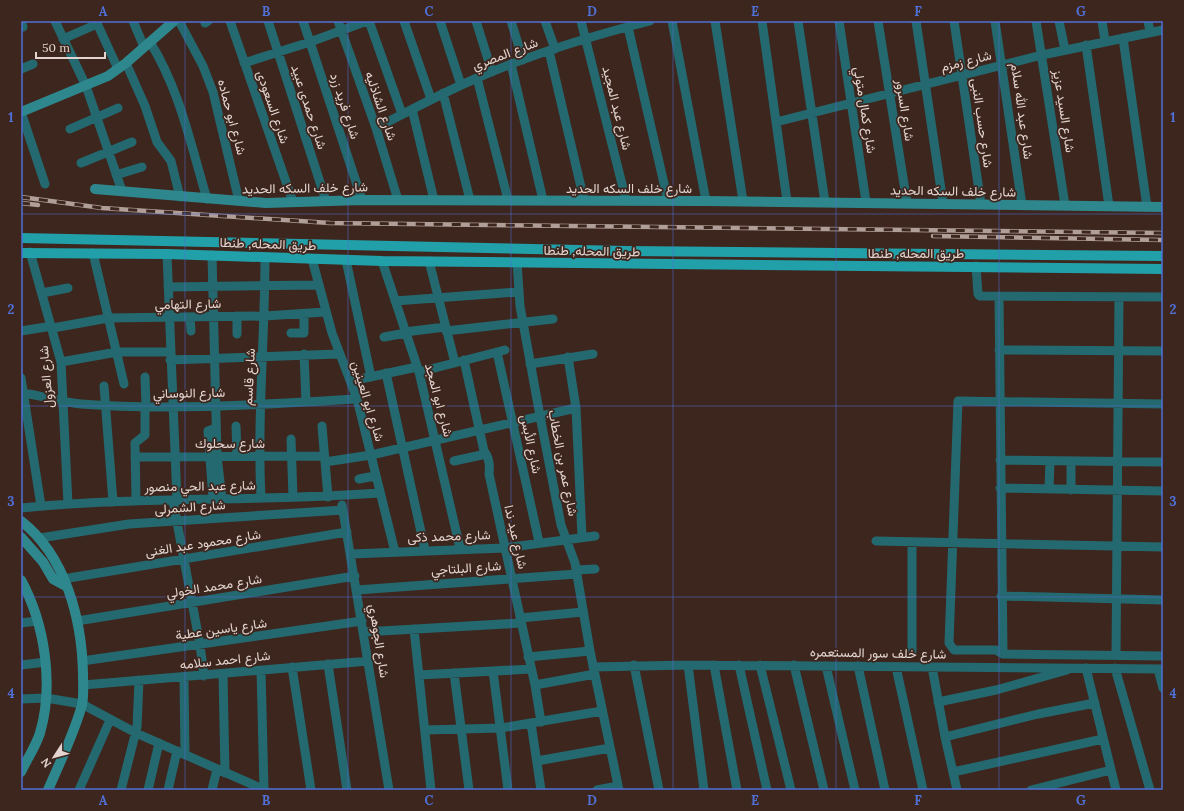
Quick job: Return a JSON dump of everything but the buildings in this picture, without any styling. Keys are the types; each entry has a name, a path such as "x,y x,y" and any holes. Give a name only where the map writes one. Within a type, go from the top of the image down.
{"main road":[{"name":"طريق المحله, طنطا","path":"21,238 660,252 1163,256"},
{"path":"626,251 630,258 626,264"},
{"name":"طريق المحله, طنطا","path":"26,252 212,255 382,261 1163,269"},
{"path":"660,252 657,257 660,265"}],"street":[{"path":"55,21 86,86 122,191"},
{"path":"132,21 147,45 160,58 174,88 207,199"},
{"name":"شارع السعودى","path":"230,21 293,202"},
{"name":"شارع حمدى عبيد","path":"268,21 326,201"},
{"name":"شارع فريد زرد","path":"303,21 362,200"},
{"name":"شارع الشاذليه","path":"338,21 376,128 398,200"},
{"path":"244,63 278,53 368,21 402,114"},
{"path":"404,21 431,99"},
{"path":"440,21 461,85"},
{"path":"476,21 492,72"},
{"path":"511,21 523,60"},
{"path":"545,21 584,200"},
{"name":"شارع عبد المجيد","path":"581,21 626,200"},
{"name":"شارع المصري","path":"376,128 443,93 511,64 624,25 650,21"},
{"path":"672,21 706,201"},
{"path":"715,21 744,201"},
{"path":"762,21 787,201"},
{"path":"798,21 825,202"},
{"name":"شارع كمال متولي","path":"839,21 866,202"},
{"name":"شارع السرور","path":"878,21 907,203"},
{"path":"916,21 943,204"},
{"name":"شارع حسب النبى","path":"954,21 981,204"},
{"name":"شارع عبد الله سلام","path":"995,21 1022,205"},
{"name":"شارع السيد عزيز","path":"1036,21 1065,205"},
{"path":"1059,21 1064,50"},
{"path":"1102,21 1105,41"},
{"path":"1148,21 1150,32"},
{"path":"63,39 97,22 145,106 157,142 171,161 180,197"},
{"path":"45,184 21,112 86,86 122,66 174,22"},
{"name":"شارع ابو حماده","path":"174,22 203,66 214,92 239,201"},
{"path":"624,25 668,201"},
{"name":"شارع زمزم","path":"776,122 1042,55 1163,30"},
{"path":"1124,38 1147,207"},
{"path":"1086,45 1109,206"},
{"path":"21,69 33,64"},
{"path":"511,64 543,200"},
{"path":"477,78 508,200"},
{"path":"443,93 470,200"},
{"path":"70,129 118,108"},
{"path":"412,109 434,200"},
{"path":"81,163 132,142"},
{"path":"116,175 142,167"},
{"name":"شارع خلف السكه الحديد","path":"95,189 207,199 293,202 362,200 626,200 1163,207"},
{"name":"شارع العزول","path":"26,252 42,293 61,362 68,504"},
{"path":"93,253 124,384"},
{"path":"167,254 176,521 200,645 204,676"},
{"path":"212,255 216,428 213,456 218,499"},
{"name":"شارع قاسم","path":"261,498 259,457 260,404 265,316 265,257"},
{"name":"شارع ابو العينين","path":"312,259 325,312 357,399 379,493 395,552"},
{"path":"346,260 371,377"},
{"name":"شارع ابو المجد","path":"382,261 418,370 436,439 460,548"},
{"name":"شارع عيد ندا","path":"429,261 446,329 459,361 484,451 490,467 488,474 535,685 541,722"},
{"name":"شارع عمر بن الخطاب","path":"517,262 518,292 522,322 540,416 566,538 576,572 590,651 619,788"},
{"path":"976,266 979,296 1163,297"},
{"path":"168,287 318,285"},
{"path":"42,293 68,288"},
{"path":"395,301 518,292"},
{"path":"999,296 1001,596 1003,654"},
{"path":"1116,655 1119,297"},
{"name":"شارع التهامي","path":"21,331 108,318 265,316 325,312"},
{"path":"291,333 304,333 304,314"},
{"path":"237,316 237,334"},
{"path":"190,317 191,331"},
{"path":"384,337 406,333 553,319"},
{"path":"999,350 1163,351"},
{"name":"شارع الأبس","path":"459,361 501,351 513,422 539,542"},
{"path":"61,362 117,352 214,358 340,354"},
{"path":"304,354 306,402"},
{"path":"530,364 594,354"},
{"path":"568,357 576,408 582,537"},
{"path":"351,381 386,373 418,370 459,361"},
{"path":"386,373 404,447 425,550"},
{"path":"21,378 22,393 41,506"},
{"path":"136,501 135,441 145,435 146,378"},
{"path":"104,386 114,502"},
{"name":"شارع النوساني","path":"22,393 62,402 172,407 357,399"},
{"path":"1163,404 958,401 950,647 956,650 996,650 1003,654 1163,656"},
{"name":"شارع سحلوك","path":"135,457 292,456 325,459 371,455 479,429 576,408"},
{"path":"236,426 237,456"},
{"path":"322,426 328,497"},
{"path":"291,439 293,497"},
{"path":"454,461 486,454"},
{"path":"1000,460 1163,462"},
{"path":"1049,489 1050,461"},
{"path":"1071,461 1071,490"},
{"path":"359,479 376,476"},
{"path":"1000,488 1163,491"},
{"name":"شارع عبد الحي منصور","path":"21,508 136,501 328,497 379,493"},
{"name":"شارع الجوهري","path":"340,496 355,576 389,790"},
{"name":"شارع الشمرلى","path":"40,538 129,524 343,510"},
{"path":"21,521 40,538 57,564 77,621 82,661 82,704 48,790"},
{"name":"شارع محمود عبد الغنى","path":"64,582 347,532"},
{"name":"شارع محمد ذكى","path":"351,554 460,548 504,548 566,538 595,536"},
{"path":"21,537 43,562 53,579 64,582"},
{"path":"876,541 1163,547"},
{"path":"912,542 912,652"},
{"name":"شارع البلتاجي","path":"357,590 512,578 595,569"},
{"name":"شارع محمد الخولي","path":"77,621 355,576"},
{"path":"21,772 39,734 46,698 46,662 37,620 23,586"},
{"path":"1001,596 1163,600"},
{"path":"364,632 520,620 583,612"},
{"path":"21,623 37,620"},
{"name":"شارع ياسين عطية","path":"82,661 362,621"},
{"path":"414,629 431,790"},
{"path":"528,658 590,651"},
{"name":"شارع احمد سلامه","path":"83,685 184,678 369,661"},
{"path":"21,665 46,662"},
{"path":"328,664 347,790"},
{"path":"688,665 704,790"},
{"path":"714,665 737,790"},
{"path":"739,665 766,790"},
{"path":"760,665 791,790"},
{"name":"شارع خلف سور المستعمره","path":"535,685 594,671 634,666 760,665 1160,669"},
{"path":"634,666 659,790"},
{"path":"794,666 824,790"},
{"path":"826,666 854,790"},
{"path":"858,666 886,790"},
{"path":"896,666 923,790"},
{"path":"292,667 311,790"},
{"path":"932,667 945,737 957,790"},
{"path":"938,702 1037,680 1074,668"},
{"path":"1086,668 1116,790"},
{"path":"1115,668 1150,790"},
{"path":"419,675 531,669"},
{"path":"1160,669 1163,688"},
{"path":"21,699 46,698 82,704 136,733 259,789 261,670"},
{"path":"493,671 508,790"},
{"path":"454,673 462,729 468,790"},
{"path":"212,790 221,771 223,674"},
{"path":"168,790 181,753 184,678"},
{"path":"121,790 136,733 138,720 139,680"},
{"path":"945,737 1038,714 1095,703"},
{"path":"425,730 455,728 501,728 602,711"},
{"path":"79,790 110,720"},
{"path":"531,723 541,790"},
{"path":"953,772 1103,739"},
{"path":"148,790 159,743"},
{"path":"537,761 610,748"},
{"path":"1031,790 1111,770"},
{"path":"597,790 619,788"}],"railway":[{"path":"21,197 102,208 330,223 1163,233"},
{"path":"21,203 38,205"},
{"path":"933,236 1163,240"}]}
